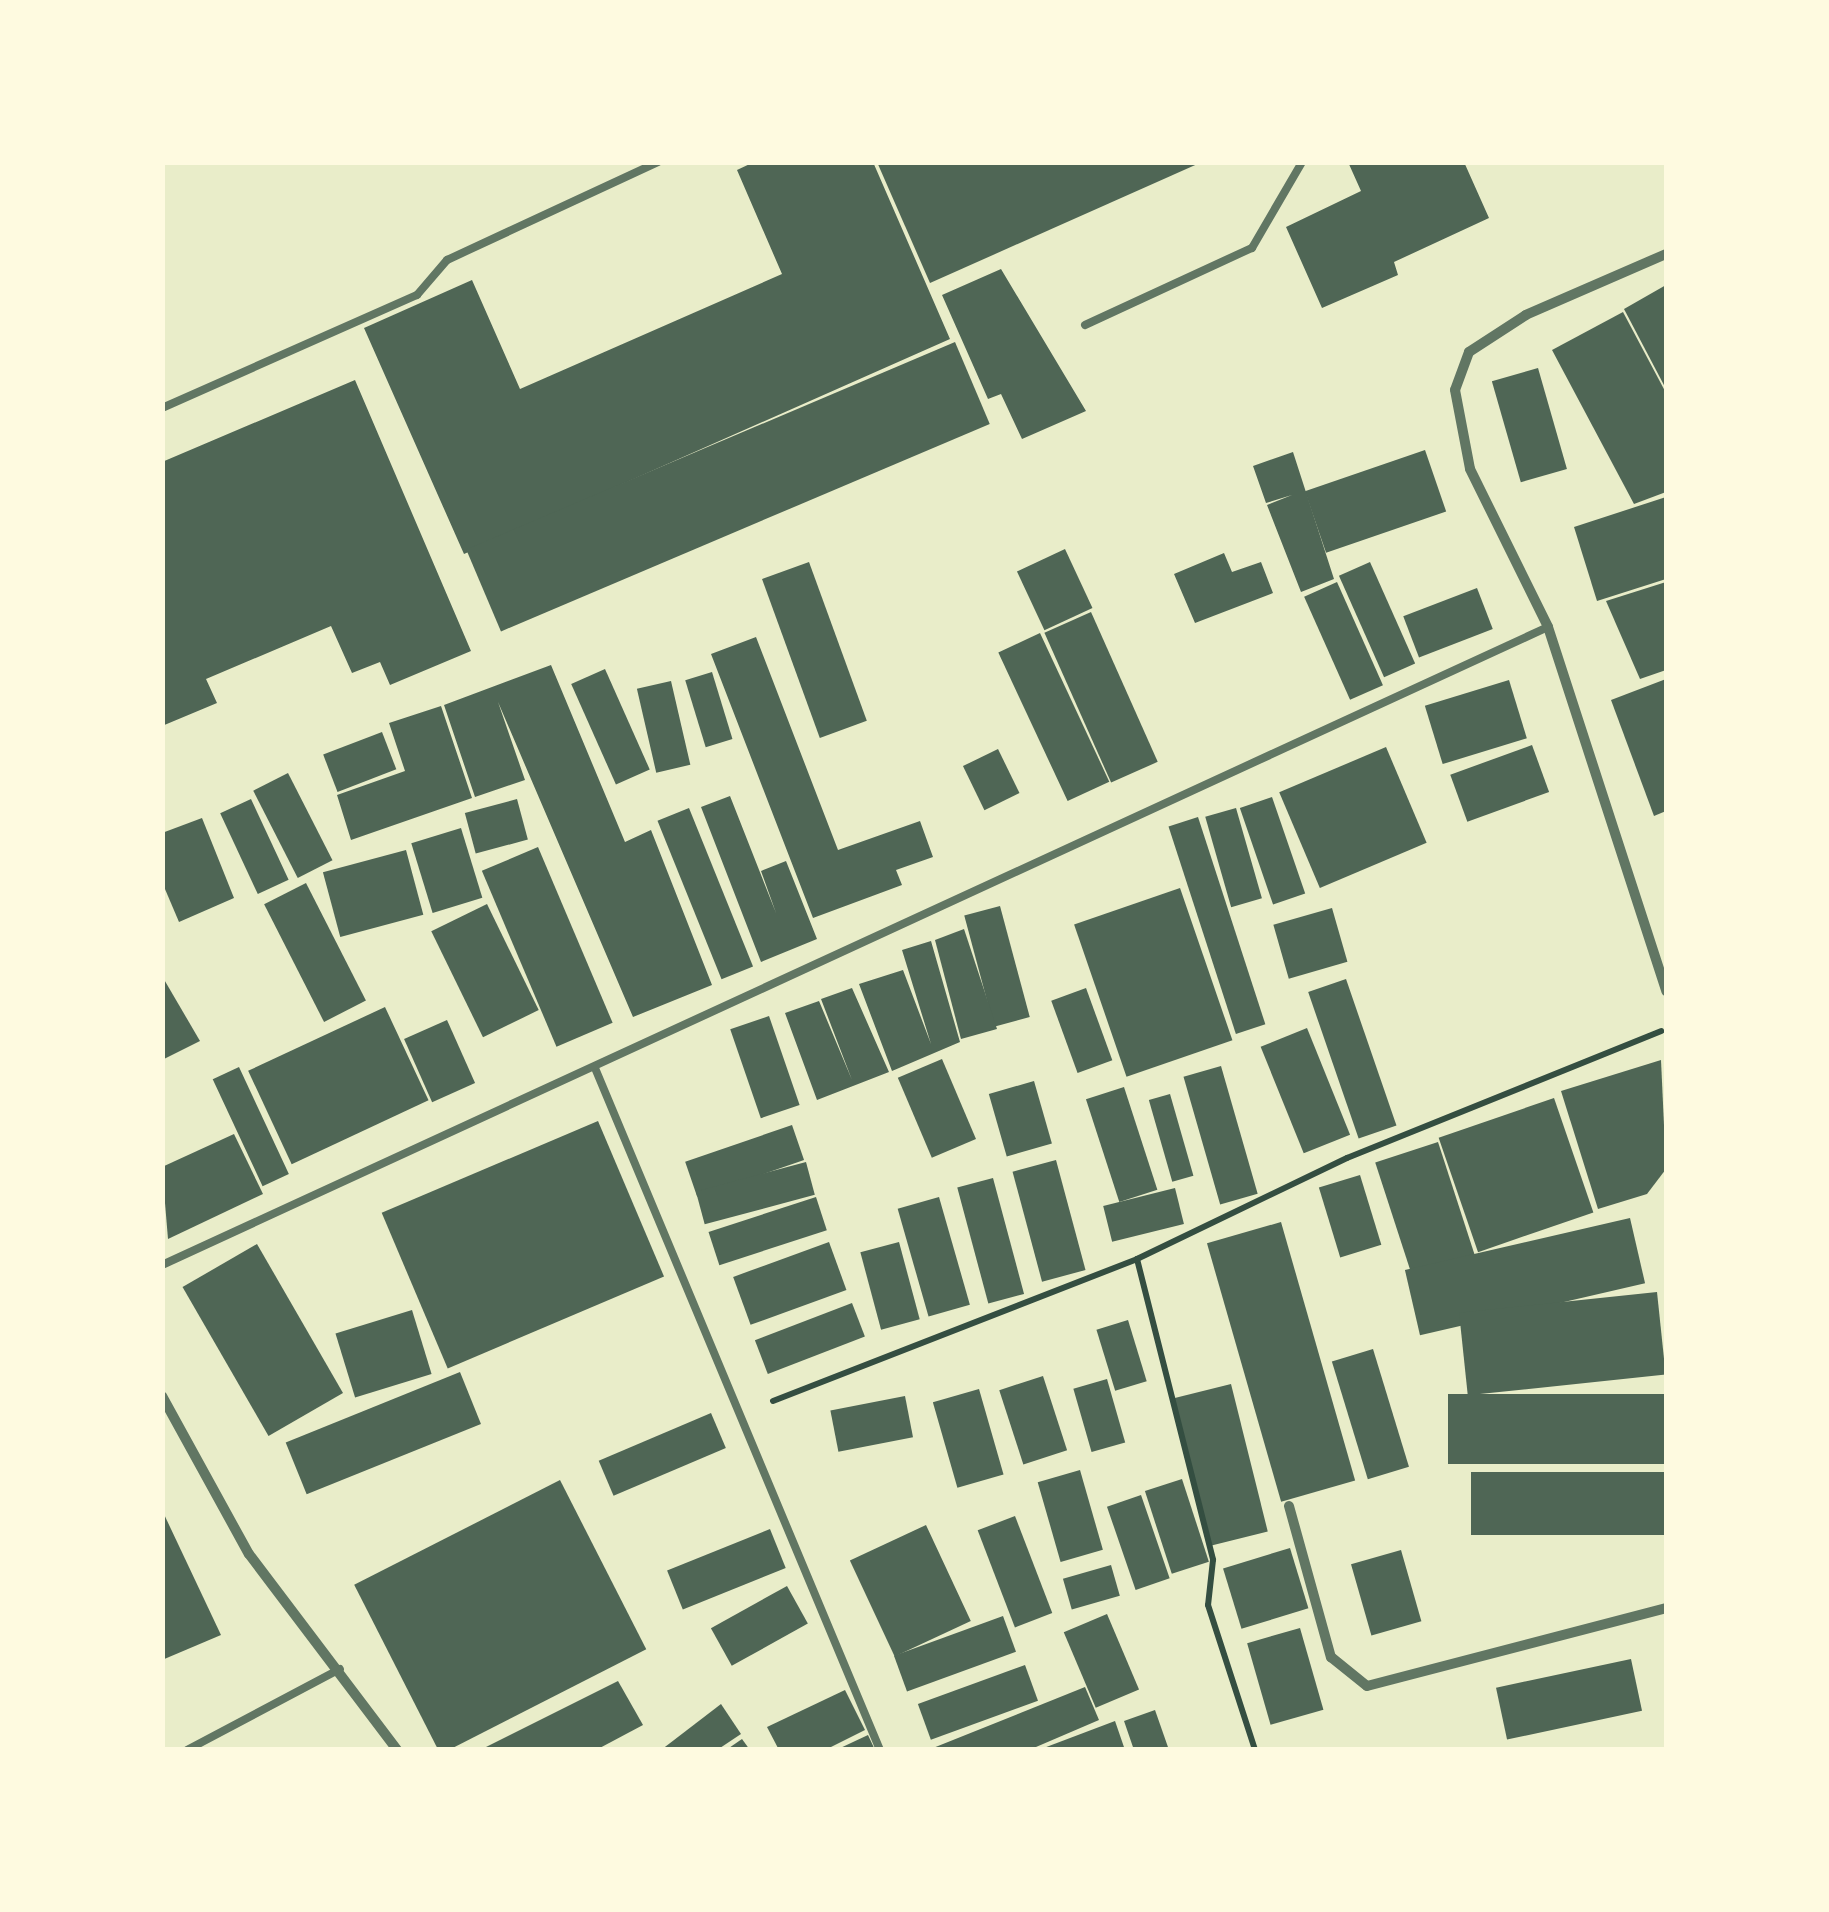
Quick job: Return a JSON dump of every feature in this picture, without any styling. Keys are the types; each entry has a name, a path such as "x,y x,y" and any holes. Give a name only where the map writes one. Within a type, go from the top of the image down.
{"street":[{"path":"1666,254 1526,315 1469,352 1455,390 1470,468 1548,627 1666,991"},
{"path":"162,1396 249,1554 301,1631 340,1669 396,1750"},
{"path":"1289,1506 1330,1657 1367,1686 1666,1608"}],"lane":[{"path":"162,408 417,295 447,260 658,162"},
{"path":"1085,325 1252,248 1302,162"},
{"path":"162,1265 1548,627"},
{"path":"595,1068 880,1750"},
{"path":"186,1750 340,1669"}],"path":[{"path":"740,1413 1136,1259 1346,1158 1666,1028"},
{"path":"1136,1259 1213,1560 1208,1605 1256,1750"}],"building":[{"path":"754,162 873,162 950,339 464,554 364,328 472,280 520,389 782,274 737,170"},
{"path":"877,162 1202,162 930,283"},
{"path":"1348,162 1464,162 1489,218 1394,262 1398,275 1322,308 1286,227 1361,191"},
{"path":"1001,269 1086,411 1022,439 1001,394 988,399 942,295"},
{"path":"1666,285 1666,389 1624,309"},
{"path":"1623,312 1666,393 1666,492 1634,504 1552,350"},
{"path":"955,342 990,424 501,631 466,549"},
{"path":"1538,368 1567,469 1521,482 1492,381"},
{"path":"355,380 471,651 390,685 380,662 352,673 331,626 206,679 217,703 162,726 162,462"},
{"path":"1425,450 1446,511 1326,553 1305,491"},
{"path":"1293,452 1334,579 1301,592 1267,505 1292,495 1266,503 1253,466"},
{"path":"1666,497 1666,579 1597,601 1574,527"},
{"path":"1065,549 1092,608 1044,630 1017,571"},
{"path":"1224,553 1232,572 1261,562 1273,593 1195,623 1174,574"},
{"path":"809,562 867,721 820,738 762,579"},
{"path":"1370,562 1415,663 1384,677 1339,576"},
{"path":"1337,582 1383,685 1350,700 1304,597"},
{"path":"1666,582 1666,670 1640,679 1606,601"},
{"path":"1477,588 1493,629 1419,657 1403,616"},
{"path":"1091,612 1158,762 1111,783 1044,633"},
{"path":"1040,633 1109,782 1068,801 998,652"},
{"path":"756,637 838,850 920,821 933,857 896,870 902,885 813,918 711,654"},
{"path":"551,665 625,842 651,830 712,985 633,1017 498,702 525,780 475,797 444,705"},
{"path":"605,669 650,769 616,785 571,684"},
{"path":"712,672 732,739 706,747 685,680"},
{"path":"1666,679 1666,811 1654,816 1611,700"},
{"path":"1509,680 1527,738 1443,764 1425,706"},
{"path":"671,681 690,765 656,773 637,689"},
{"path":"441,706 472,798 351,840 337,795 405,771 389,723"},
{"path":"382,732 396,769 338,792 323,755"},
{"path":"1532,745 1549,792 1467,822 1450,775"},
{"path":"1386,747 1427,843 1320,888 1279,792"},
{"path":"998,749 1019,793 984,810 963,766"},
{"path":"288,773 332,860 298,878 253,791"},
{"path":"730,796 776,913 761,871 786,861 817,939 761,962 701,807"},
{"path":"1272,797 1305,893 1273,905 1240,808"},
{"path":"251,799 289,880 258,894 220,813"},
{"path":"517,799 528,840 476,854 465,813"},
{"path":"689,808 753,967 722,979 657,821"},
{"path":"1236,808 1262,898 1231,907 1205,817"},
{"path":"1198,817 1265,1024 1236,1034 1169,827"},
{"path":"202,818 234,898 179,922 162,882 162,833"},
{"path":"461,828 482,898 433,913 411,843"},
{"path":"538,847 613,1023 556,1047 482,871"},
{"path":"406,850 423,915 340,937 323,872"},
{"path":"306,883 366,1001 324,1022 264,904"},
{"path":"1180,888 1232,1040 1127,1077 1074,924"},
{"path":"487,904 539,1010 483,1037 431,931"},
{"path":"1000,906 1030,1017 994,1027 964,916"},
{"path":"1332,908 1347,962 1289,979 1273,925"},
{"path":"964,929 997,1029 961,1039 935,940"},
{"path":"931,941 960,1042 892,1071 859,984 903,970 931,1044 902,950"},
{"path":"162,976 200,1041 162,1060"},
{"path":"1346,979 1396,1126 1359,1139 1308,992"},
{"path":"852,988 889,1072 817,1100 785,1013 819,1001 852,1080 821,999"},
{"path":"1086,988 1112,1060 1078,1073 1051,1001"},
{"path":"385,1007 429,1100 292,1164 248,1071"},
{"path":"769,1016 800,1105 761,1118 730,1029"},
{"path":"447,1020 475,1083 432,1102 404,1039"},
{"path":"1307,1028 1350,1135 1304,1153 1261,1047"},
{"path":"942,1059 976,1139 932,1158 898,1078"},
{"path":"1661,1060 1666,1169 1647,1194 1598,1209 1561,1091"},
{"path":"1221,1066 1258,1194 1220,1205 1184,1077"},
{"path":"239,1067 289,1174 263,1186 213,1079"},
{"path":"1034,1081 1052,1143 1007,1156 989,1094"},
{"path":"1124,1087 1157,1190 1119,1202 1086,1099"},
{"path":"1170,1094 1193,1176 1172,1182 1149,1100"},
{"path":"1554,1098 1593,1212 1478,1252 1439,1138"},
{"path":"598,1121 664,1277 448,1368 382,1213"},
{"path":"792,1125 804,1160 697,1197 685,1162"},
{"path":"234,1134 263,1194 168,1239 162,1167"},
{"path":"1438,1142 1476,1259 1413,1279 1375,1162"},
{"path":"1056,1160 1086,1270 1042,1282 1013,1172"},
{"path":"806,1162 815,1195 705,1224 696,1192"},
{"path":"1360,1175 1381,1245 1340,1257 1319,1188"},
{"path":"993,1178 1024,1294 988,1303 957,1188"},
{"path":"1175,1188 1184,1224 1112,1242 1103,1206"},
{"path":"816,1197 827,1230 719,1265 709,1232"},
{"path":"939,1197 970,1305 929,1317 898,1209"},
{"path":"1630,1218 1645,1283 1420,1335 1405,1270"},
{"path":"1281,1222 1355,1481 1281,1502 1207,1243"},
{"path":"829,1242 846,1290 751,1325 733,1277"},
{"path":"899,1242 920,1319 881,1330 860,1252"},
{"path":"257,1244 343,1393 269,1436 183,1287"},
{"path":"1657,1292 1666,1375 1468,1395 1459,1313"},
{"path":"852,1303 865,1337 768,1374 755,1340"},
{"path":"412,1310 432,1374 355,1397 335,1333"},
{"path":"1128,1320 1147,1381 1115,1391 1096,1330"},
{"path":"1373,1349 1409,1467 1368,1479 1332,1362"},
{"path":"460,1372 481,1424 307,1494 286,1442"},
{"path":"1043,1376 1067,1450 1023,1464 999,1390"},
{"path":"1107,1379 1125,1442 1092,1452 1073,1389"},
{"path":"1231,1384 1268,1531 1210,1546 1173,1399"},
{"path":"979,1389 1004,1475 957,1488 933,1402"},
{"path":"1448,1394 1666,1394 1666,1464 1448,1464"},
{"path":"905,1396 913,1437 838,1452 830,1411"},
{"path":"711,1413 726,1448 614,1496 599,1461"},
{"path":"1080,1470 1103,1550 1061,1562 1038,1482"},
{"path":"1471,1472 1666,1472 1666,1535 1471,1535"},
{"path":"1182,1479 1209,1562 1172,1574 1145,1491"},
{"path":"560,1480 646,1649 449,1750 438,1750 354,1585"},
{"path":"1141,1495 1170,1578 1136,1590 1107,1507"},
{"path":"162,1510 221,1635 162,1660"},
{"path":"1015,1516 1052,1613 1015,1627 978,1530"},
{"path":"926,1525 971,1621 895,1657 850,1560"},
{"path":"770,1529 786,1568 683,1610 667,1571"},
{"path":"1290,1548 1308,1608 1241,1629 1223,1568"},
{"path":"1401,1550 1421,1621 1371,1635 1351,1564"},
{"path":"1111,1565 1120,1596 1072,1610 1063,1579"},
{"path":"787,1586 808,1624 732,1666 711,1628"},
{"path":"1107,1614 1139,1689 1096,1708 1064,1632"},
{"path":"1003,1616 1016,1652 907,1691 894,1656"},
{"path":"1300,1628 1323,1710 1271,1725 1247,1643"},
{"path":"1631,1659 1642,1711 1507,1740 1496,1688"},
{"path":"1025,1665 1038,1701 931,1740 918,1704"},
{"path":"618,1681 643,1725 596,1750 480,1750"},
{"path":"1085,1687 1099,1720 1029,1750 928,1750"},
{"path":"845,1690 865,1730 825,1750 779,1750 767,1727"},
{"path":"721,1704 741,1734 717,1750 661,1750"},
{"path":"1155,1710 1169,1750 1134,1750 1124,1721"},
{"path":"1115,1721 1125,1750 1041,1750 1041,1749"},
{"path":"868,1735 875,1750 836,1750"},
{"path":"742,1739 750,1750 726,1750"}]}
